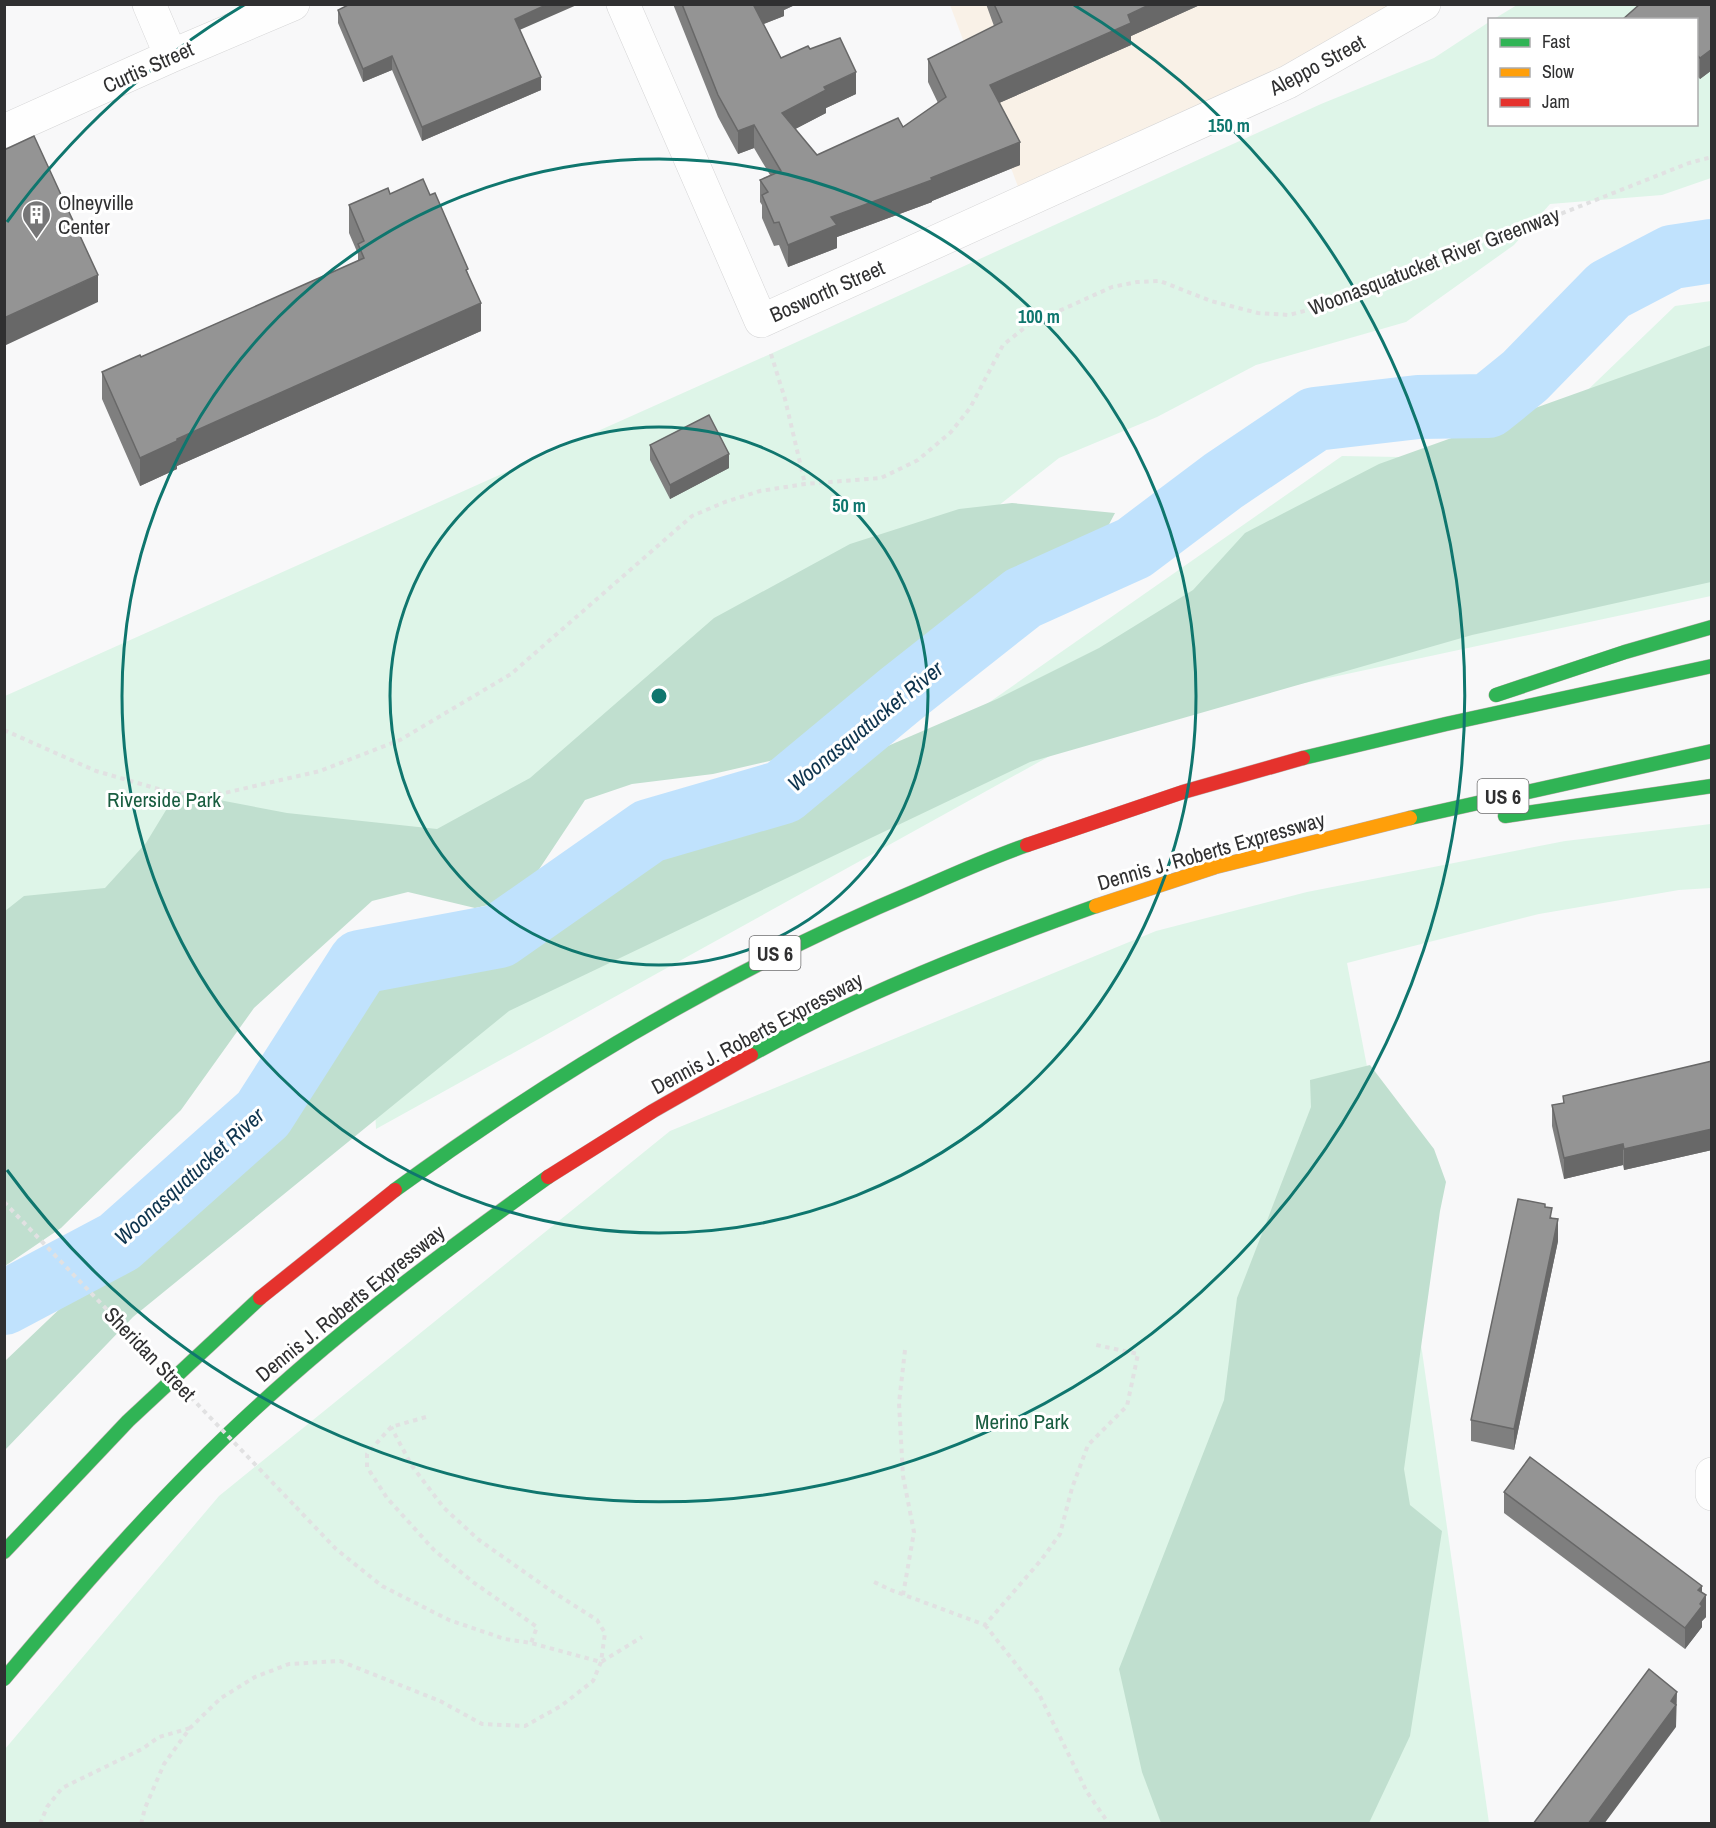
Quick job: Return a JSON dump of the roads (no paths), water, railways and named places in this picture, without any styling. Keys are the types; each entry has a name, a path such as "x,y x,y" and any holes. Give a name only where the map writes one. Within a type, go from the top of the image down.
{"highway":[{"path":"1484,699 1625,652 1712,627"},
{"name":"US 6","path":"4,1552 110,1438 205,1347 356,1218 465,1137 575,1065 749,966 810,936 992,858 1117,813 1181,793 1308,757 1712,666"},
{"path":"1308,757 1462,706"},
{"name":"Dennis J. Roberts Expressway","path":"4,1679 68,1603 147,1516 285,1381 383,1300 477,1227 592,1149 759,1051 893,987 992,945 1173,880 1296,846 1435,812 1712,750"},
{"path":"1495,817 1712,786"},
{"path":"1296,846 1448,824"}],"street":[{"path":"149,4 171,56"},
{"name":"Curtis Street","path":"4,131 293,4"},
{"name":"Bosworth Street","path":"623,4 761,321 1109,163"},
{"name":"Aleppo Street","path":"1109,163 1288,82 1424,4"},
{"path":"1712,1474 1712,1494"}],"waterway":[{"name":"Woonasquatucket River","path":"4,1303 119,1242 263,1114 360,962 499,936 649,831 783,792 900,695 1023,598 1134,548 1223,481 1315,419 1418,407 1488,406 1525,376 1609,290 1672,257 1712,251"}],"place":[{"name":"Olneyville Center","path":"37,240"}],"park label":[{"name":"Riverside Park","path":"164,799"},
{"name":"Merino Park","path":"1022,1421"}]}
